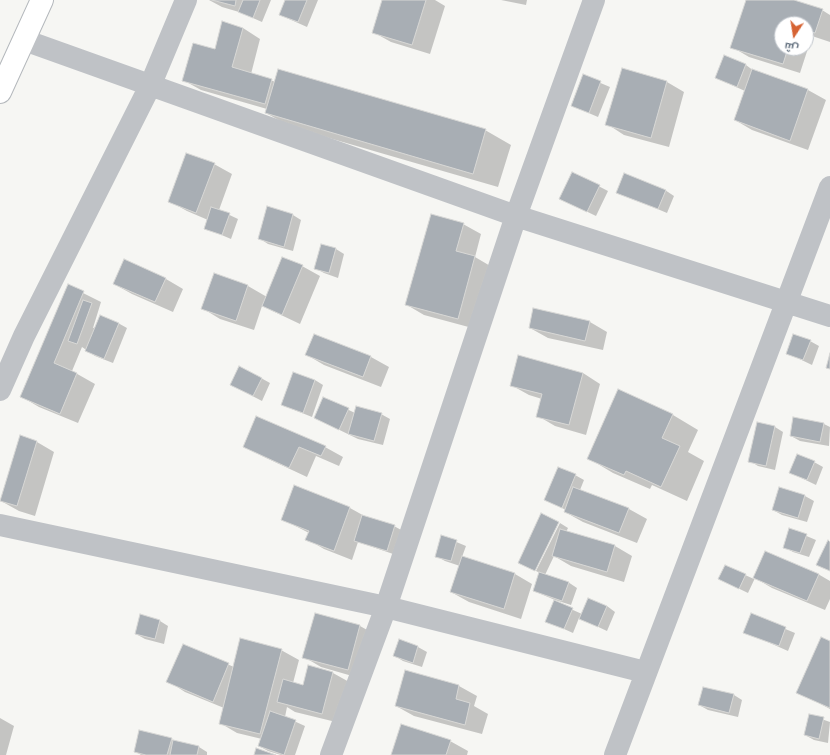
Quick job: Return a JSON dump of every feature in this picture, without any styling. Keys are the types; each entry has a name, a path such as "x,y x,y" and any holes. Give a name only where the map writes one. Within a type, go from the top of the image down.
{"main road":[{"path":"0,92 42,0"}],"street":[{"path":"0,390 24,336 150,86 186,0"},
{"path":"331,755 386,607 516,216 594,0"},
{"path":"24,40 516,216 830,316"},
{"path":"615,755 830,188"},
{"path":"0,525 386,607 646,672"}],"building":[{"path":"212,0 236,0 235,6"},
{"path":"243,0 260,0 253,18 238,12"},
{"path":"285,0 307,0 298,22 279,15"},
{"path":"382,0 426,0 412,45 372,33"},
{"path":"746,0 794,0 823,9 815,33 814,16 774,16 774,56 786,56 783,64 730,48"},
{"path":"222,21 243,28 232,67 272,79 265,104 182,81 193,43 215,49"},
{"path":"724,55 746,64 737,87 715,78"},
{"path":"622,68 667,81 651,138 605,125"},
{"path":"278,69 486,129 473,174 265,113"},
{"path":"752,69 808,89 790,141 734,120"},
{"path":"583,74 601,81 589,113 571,106"},
{"path":"186,153 215,163 196,213 168,202"},
{"path":"572,172 600,185 587,212 559,199"},
{"path":"624,173 666,190 658,209 616,193"},
{"path":"267,206 293,214 284,247 258,239"},
{"path":"211,207 230,213 222,235 204,229"},
{"path":"431,214 464,223 456,251 475,256 458,319 405,305"},
{"path":"321,244 336,248 329,273 314,269"},
{"path":"282,257 303,265 282,315 262,306"},
{"path":"124,259 166,278 155,302 113,284"},
{"path":"214,273 248,285 236,321 201,309"},
{"path":"68,284 84,291 54,363 77,373 60,414 20,397"},
{"path":"83,300 92,303 77,344 68,341"},
{"path":"533,308 590,321 585,341 529,328"},
{"path":"100,315 119,323 104,359 85,351"},
{"path":"314,334 371,356 363,377 305,355"},
{"path":"793,334 811,340 803,360 786,354"},
{"path":"830,353 830,369 826,368"},
{"path":"518,355 583,373 569,425 536,417 542,394 510,386"},
{"path":"239,366 262,378 253,396 230,385"},
{"path":"293,372 315,380 303,413 281,405"},
{"path":"618,389 673,414 662,438 680,446 661,487 626,471 624,475 587,459"},
{"path":"323,397 349,408 339,430 314,418"},
{"path":"356,406 382,413 374,441 348,434"},
{"path":"256,416 326,446 321,456 299,447 289,468 243,447"},
{"path":"793,417 824,423 820,442 790,436"},
{"path":"757,422 775,426 766,466 748,462"},
{"path":"20,435 37,441 17,506 0,501"},
{"path":"797,454 815,461 807,480 789,473"},
{"path":"558,467 576,474 562,508 544,500"},
{"path":"294,485 350,507 334,551 305,540 309,531 281,520"},
{"path":"573,487 629,508 619,533 564,512"},
{"path":"779,487 805,495 798,518 772,510"},
{"path":"541,513 559,522 535,571 518,563"},
{"path":"362,515 395,525 387,551 354,541"},
{"path":"789,528 807,534 800,553 783,548"},
{"path":"560,529 615,545 607,572 552,556"},
{"path":"441,535 457,540 451,561 435,557"},
{"path":"828,540 830,542 830,571 816,565"},
{"path":"765,551 819,574 807,601 753,578"},
{"path":"462,556 515,573 504,609 450,592"},
{"path":"725,565 746,574 739,589 718,579"},
{"path":"539,572 569,582 562,601 533,591"},
{"path":"588,598 607,606 598,627 579,619"},
{"path":"554,600 573,608 564,629 545,622"},
{"path":"315,613 360,625 348,670 302,658"},
{"path":"751,613 786,627 779,646 743,633"},
{"path":"140,614 160,620 155,639 135,634"},
{"path":"821,637 830,641 830,708 796,693"},
{"path":"240,638 282,649 260,734 219,724"},
{"path":"399,639 418,646 413,663 393,656"},
{"path":"183,644 229,663 213,702 166,682"},
{"path":"308,665 333,672 322,714 277,702 283,679 303,685"},
{"path":"405,670 459,685 456,699 470,703 465,725 395,706"},
{"path":"703,687 734,694 729,713 698,705"},
{"path":"270,711 296,720 284,755 258,746"},
{"path":"809,714 824,717 819,739 804,735"},
{"path":"401,724 451,740 446,755 391,755"},
{"path":"139,730 172,738 167,755 146,755 134,752"},
{"path":"173,740 199,746 197,755 170,755"},
{"path":"256,748 276,755 254,755"}]}
